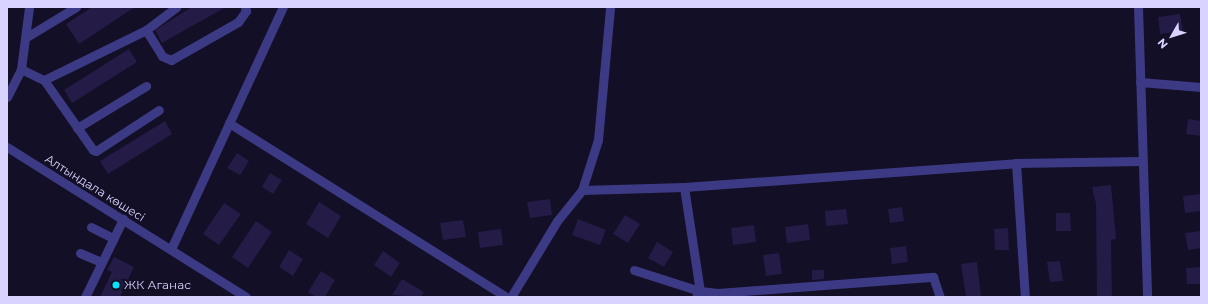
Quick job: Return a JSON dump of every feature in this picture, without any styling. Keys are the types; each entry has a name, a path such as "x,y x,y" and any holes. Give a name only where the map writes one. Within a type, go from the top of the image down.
{"street":[{"path":"7,97 21,69 29,7"},
{"path":"25,38 76,7"},
{"path":"44,80 146,30 176,7"},
{"path":"146,30 162,56 171,60 238,22 246,11 246,7"},
{"path":"171,249 283,7"},
{"path":"511,297 557,220 582,190 598,140 610,7"},
{"path":"1138,7 1147,297"},
{"path":"21,69 44,80 90,149 96,151 159,110"},
{"path":"1140,82 1201,87"},
{"path":"77,128 146,86"},
{"path":"229,123 506,297"},
{"name":"Алтындала көшесі","path":"7,147 246,297"},
{"path":"582,190 684,186 1016,163 1142,161"},
{"path":"1016,163 1025,297"},
{"path":"684,186 698,294"},
{"path":"84,297 123,219"},
{"path":"91,227 113,238"},
{"path":"80,253 101,262"},
{"path":"634,270 698,294 933,277 940,297"}],"building":[{"path":"92,7 135,7 79,44 66,24"},
{"path":"192,7 226,7 162,43 155,30"},
{"path":"1180,14 1183,31 1160,34 1158,17"},
{"path":"129,49 137,62 72,103 64,90"},
{"path":"1188,119 1201,121 1201,136 1186,134"},
{"path":"165,121 172,134 108,174 100,161"},
{"path":"237,153 249,161 240,175 227,168"},
{"path":"270,173 282,180 273,194 262,187"},
{"path":"1111,185 1116,239 1111,240 1112,297 1097,297 1096,204 1092,187"},
{"path":"1201,194 1201,211 1185,213 1183,196"},
{"path":"550,199 552,215 530,218 527,202"},
{"path":"319,202 341,216 328,238 306,224"},
{"path":"224,203 241,214 219,245 203,234"},
{"path":"902,207 904,221 890,223 888,209"},
{"path":"846,209 848,224 826,226 825,211"},
{"path":"1056,213 1070,213 1071,231 1056,231"},
{"path":"625,215 640,224 628,243 613,234"},
{"path":"578,219 606,230 600,245 572,235"},
{"path":"463,220 466,237 443,240 440,223"},
{"path":"256,221 272,232 248,268 232,257"},
{"path":"808,224 810,240 787,243 785,227"},
{"path":"754,225 756,242 733,245 731,228"},
{"path":"1008,228 1009,250 995,250 994,229"},
{"path":"501,229 503,245 480,248 478,232"},
{"path":"1201,231 1201,248 1188,250 1185,233"},
{"path":"657,242 673,252 664,267 648,258"},
{"path":"906,246 908,262 892,264 890,248"},
{"path":"289,250 303,259 293,276 279,267"},
{"path":"383,251 400,263 391,277 374,265"},
{"path":"779,253 782,274 766,276 763,255"},
{"name":"ЖК Аганас","path":"114,257 134,267 120,297 100,297 112,272 107,270"},
{"path":"1060,261 1063,281 1050,282 1047,262"},
{"path":"977,262 981,297 966,297 961,264"},
{"path":"1201,267 1201,284 1187,284 1186,268"},
{"path":"812,270 824,270 824,279 812,280"},
{"path":"321,271 335,280 325,297 316,297 308,292"},
{"path":"402,279 424,292 421,297 392,295"}],"place":[{"name":"ЖК Аганас","path":"116,285"}]}
